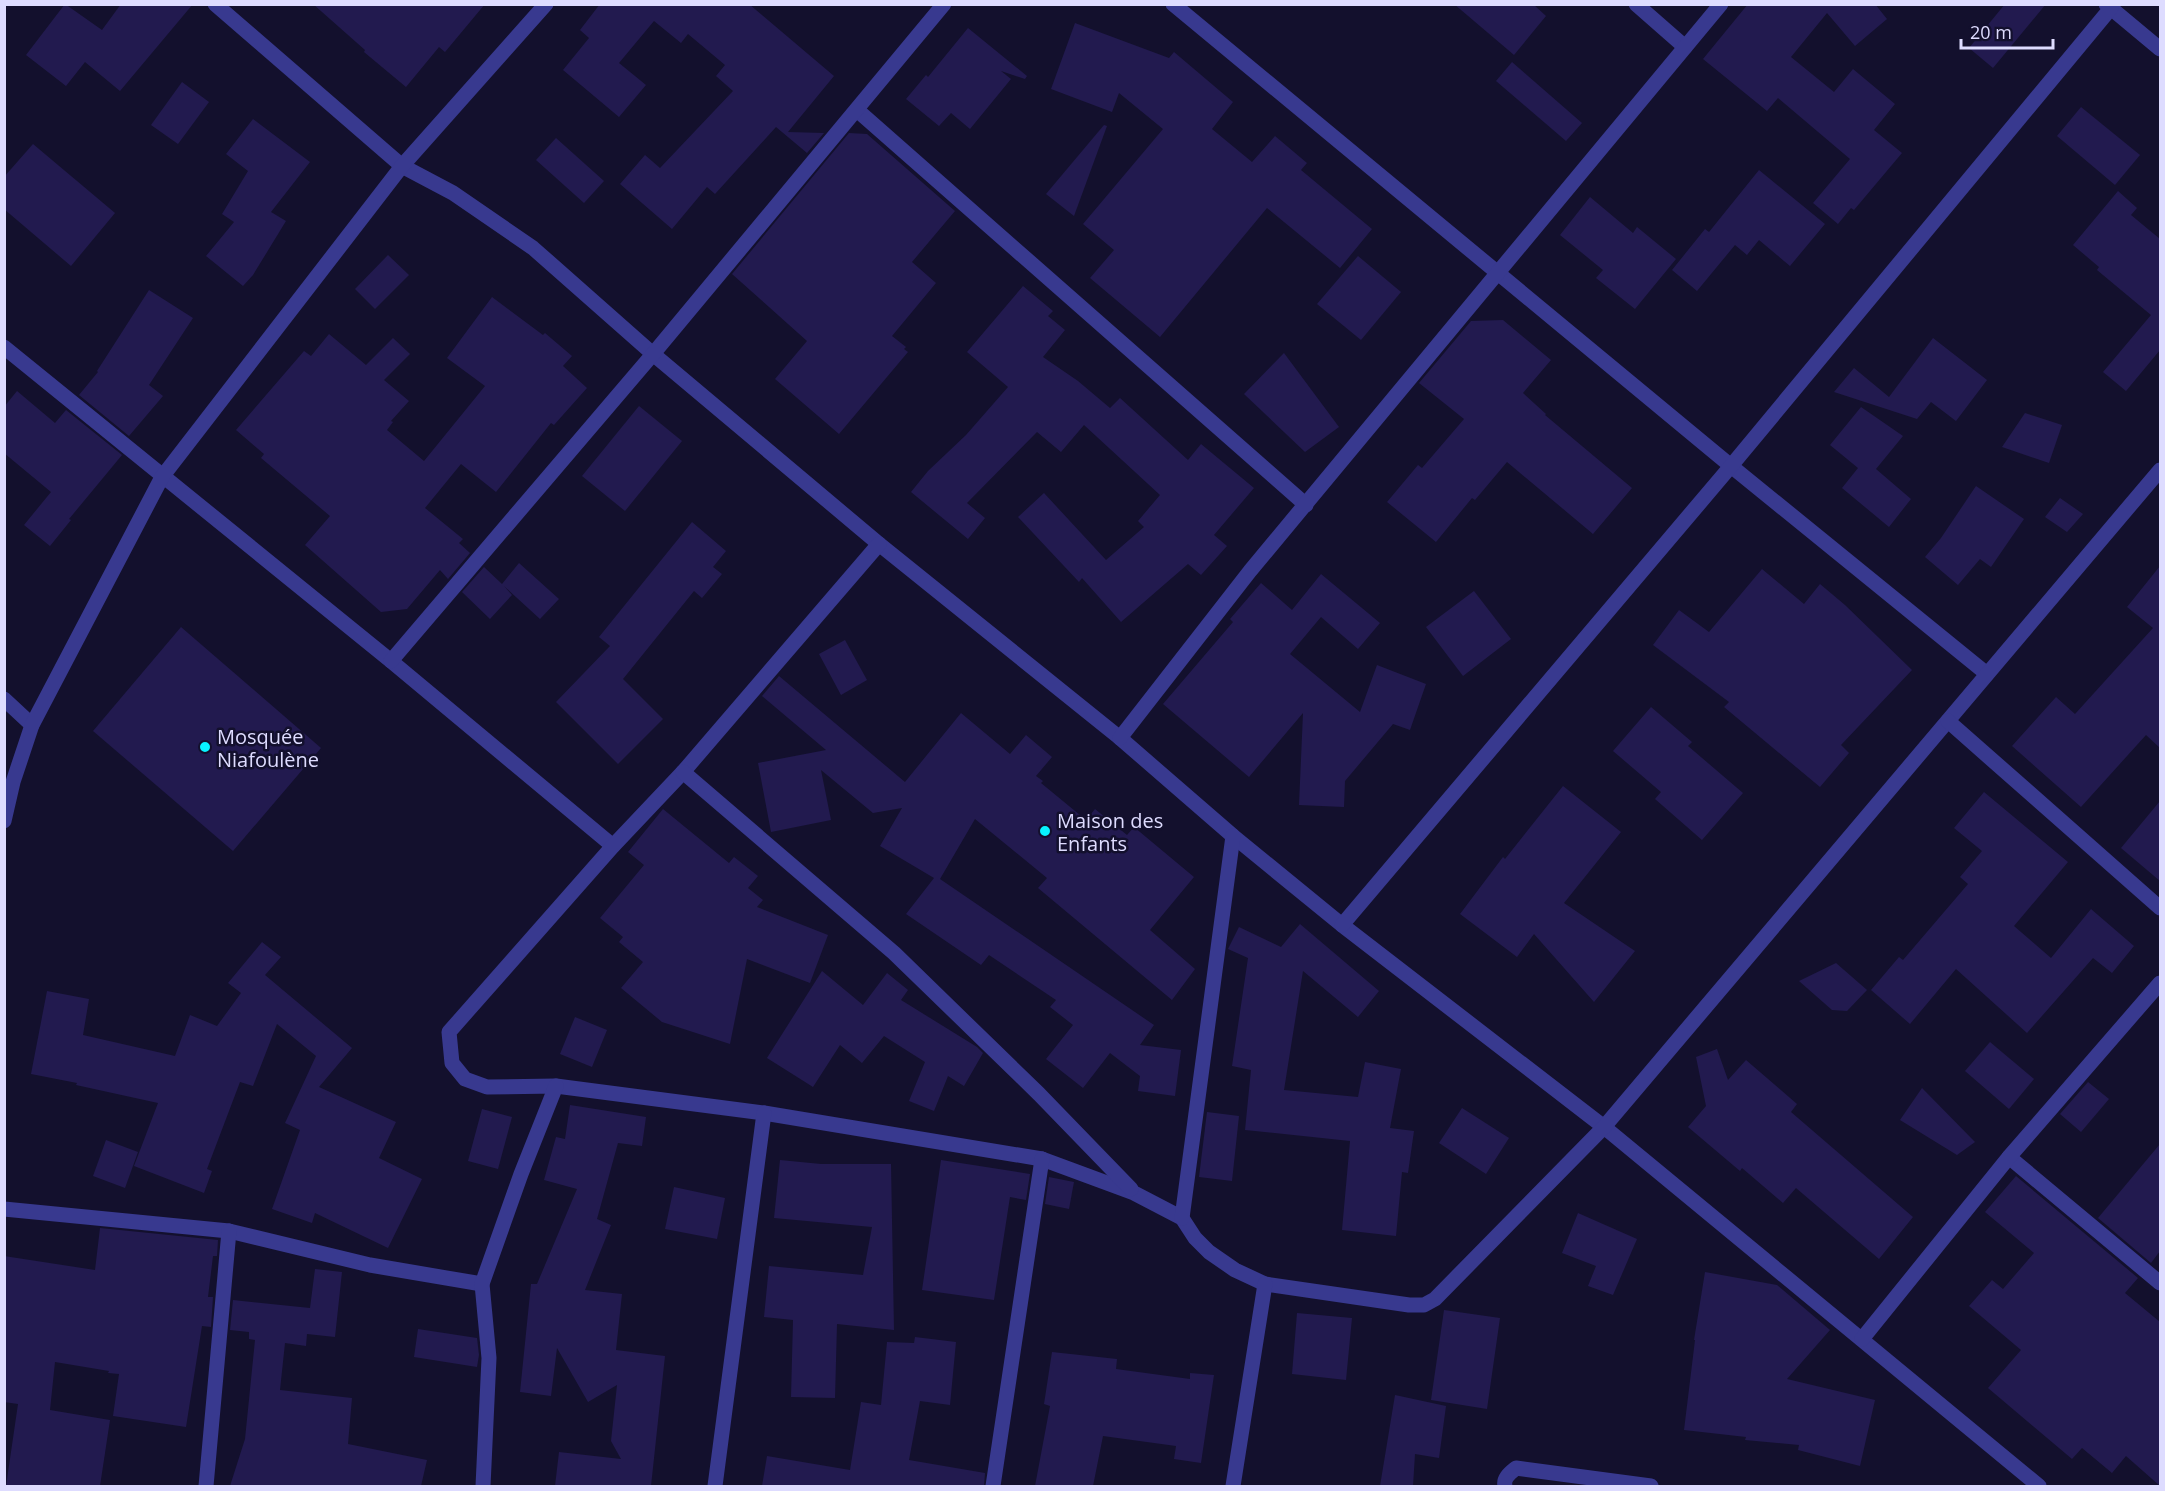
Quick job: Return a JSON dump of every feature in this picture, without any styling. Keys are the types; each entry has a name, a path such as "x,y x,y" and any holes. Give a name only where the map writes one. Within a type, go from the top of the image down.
{"street":[{"path":"215,4 402,166 453,193 533,248 653,354 879,544 1120,738 1342,926 1604,1127 2039,1486"},
{"path":"4,821 13,782 32,725 162,477 402,166 546,4"},
{"path":"391,661 653,354 944,4"},
{"path":"1173,4 1731,466 1987,674"},
{"path":"1636,4 1685,47"},
{"path":"1120,738 1250,571 1721,4"},
{"path":"1342,926 1731,466 2108,6 2160,49"},
{"path":"857,110 1306,505"},
{"path":"4,347 391,661 613,846"},
{"path":"879,544 683,772 613,846 449,1032 452,1063 465,1079 487,1086 556,1086 764,1113 1041,1159 1134,1193 1182,1218 1195,1238 1209,1252 1235,1270 1265,1284 1409,1305 1424,1305 1435,1299 1604,1127 2160,470"},
{"path":"4,699 32,725"},
{"path":"1948,721 2160,908"},
{"path":"683,772 894,953 1039,1094 1134,1193"},
{"path":"1182,1218 1233,836"},
{"path":"1862,1340 2009,1157 2160,983"},
{"path":"483,1486 489,1358 482,1284 521,1174 556,1086"},
{"path":"715,1486 764,1113"},
{"path":"2009,1157 2160,1283"},
{"path":"993,1486 1041,1159"},
{"path":"4,1209 230,1231 370,1265 482,1284"},
{"path":"206,1486 230,1231"},
{"path":"1233,1486 1265,1284"},
{"path":"1505,1486 1504,1483 1509,1474 1516,1468 1651,1486"}],"building":[{"path":"65,4 102,30 121,4 193,4 120,91 85,62 66,86 26,55"},
{"path":"313,4 485,4 445,52 439,47 406,87 364,52 365,50"},
{"path":"600,4 749,4 834,76 788,132 824,133 807,153 776,127 715,194 707,187 672,229 620,184 645,155 660,168 733,91 716,76 725,65 688,34 681,43 654,21 619,63 646,85 619,117 563,70 589,38 580,30"},
{"path":"1454,4 1533,4 1546,16 1514,55"},
{"path":"1748,4 1875,4 1887,19 1855,46 1827,13 1791,57 1834,92 1853,69 1895,104 1874,130 1902,153 1854,210 1851,208 1838,224 1813,203 1850,159 1778,98 1767,111 1703,59"},
{"path":"2005,4 2046,4 1993,68 1969,48"},
{"path":"1075,23 1169,58 1174,52 1233,102 1212,129 1252,162 1275,136 1307,163 1301,170 1372,229 1340,268 1267,208 1160,337 1090,278 1114,250 1083,224 1163,129 1119,93 1112,112 1051,89"},
{"path":"968,28 1027,76 1025,79 1001,71 1011,79 970,129 951,113 939,126 906,99 926,75 928,77"},
{"path":"1512,62 1582,123 1566,141 1496,81"},
{"path":"182,82 209,102 178,144 151,125"},
{"path":"2081,107 2140,155 2115,185 2057,136"},
{"path":"253,119 310,162 271,212 286,221 253,275 243,286 206,256 234,222 222,214 248,171 226,154"},
{"path":"1104,125 1107,126 1074,216 1046,194"},
{"path":"849,133 867,134 955,211 912,262 936,283 892,336 906,347 904,349 908,352 839,434 775,379 807,341 732,274"},
{"path":"556,138 604,181 584,203 536,160"},
{"path":"33,144 115,213 71,266 4,209 4,177"},
{"path":"1759,170 1825,224 1790,266 1759,240 1747,255 1735,245 1697,291 1672,270 1705,229 1709,232"},
{"path":"2118,191 2137,208 2131,215 2160,239 2160,350 2126,391 2103,372 2151,315 2097,270 2099,267 2073,245"},
{"path":"1590,197 1633,233 1637,227 1676,259 1635,309 1596,278 1603,270 1560,235"},
{"path":"388,255 409,275 375,309 355,289"},
{"path":"1358,256 1401,292 1361,340 1317,304"},
{"path":"1023,286 1053,311 1048,316 1065,330 1043,357 1078,381 1110,408 1120,398 1188,460 1201,444 1254,488 1214,535 1227,546 1201,575 1188,564 1121,622 1082,578 1079,582 1018,517 1044,493 1106,560 1144,527 1138,521 1160,495 1084,425 1061,452 1037,432 967,503 985,518 968,539 911,492 1008,387 967,352"},
{"path":"149,290 193,318 149,385 163,396 129,436 79,395 98,372"},
{"path":"492,297 543,335 545,333 572,356 563,366 587,388 554,425 551,423 496,492 461,464 425,508 463,539 459,543 470,553 448,579 440,570 407,609 381,612 305,545 330,516 261,458 264,454 236,430 304,351 311,356 329,334 366,365 393,338 410,354 384,380 409,401 391,421 393,422 387,430 424,461 485,386 447,358"},
{"path":"1503,320 1551,360 1523,393 1545,415 1632,488 1593,534 1507,462 1475,500 1472,498 1436,542 1387,502 1418,465 1422,468 1464,419 1419,383 1471,321"},
{"path":"1933,338 1987,380 1956,421 1931,402 1917,419 1834,392 1854,368 1889,397"},
{"path":"1284,353 1339,427 1305,452 1244,394"},
{"path":"17,391 55,423 66,410 122,455 69,519 71,520 50,546 24,525 51,492 4,453 4,407"},
{"path":"639,406 682,441 625,511 582,476"},
{"path":"1861,407 1903,436 1876,469 1911,499 1889,527 1842,488 1858,468 1830,445"},
{"path":"2025,413 2062,425 2049,463 2002,447"},
{"path":"1976,486 2024,519 1991,567 1980,559 1958,585 1925,557 1941,538"},
{"path":"2060,498 2083,514 2067,532 2045,517"},
{"path":"692,522 726,551 713,567 722,574 702,598 694,591 623,679 663,719 618,764 556,702 610,646 599,637"},
{"path":"519,563 559,599 540,619 504,586 512,595 490,619 462,592 484,567 502,584"},
{"path":"2160,566 2160,748 2146,735 2081,807 2012,746 2056,697 2075,714 2153,628 2127,607"},
{"path":"1762,569 1804,604 1820,584 1912,670 1841,745 1849,753 1820,787 1724,707 1729,702 1653,645 1679,610 1709,632"},
{"path":"1321,574 1380,623 1358,649 1321,617 1290,654 1360,712 1377,665 1426,684 1410,730 1393,724 1345,781 1344,807 1299,805 1303,713 1249,777 1163,704 1233,622 1230,619 1261,583 1292,610"},
{"path":"1474,591 1511,639 1463,676 1426,627"},
{"path":"181,627 321,748 233,851 93,731"},
{"path":"845,640 867,680 841,695 819,654"},
{"path":"779,676 905,782 961,713 1010,754 1026,735 1052,757 1036,776 1043,781 1041,783 1086,820 1095,809 1127,835 1134,827 1194,877 1150,930 1195,969 1172,1000 1038,888 1047,878 975,819 940,879 1154,1025 1140,1045 1181,1050 1175,1096 1138,1091 1140,1076 1110,1053 1083,1088 1046,1059 1073,1025 1050,1007 1056,1000 989,955 981,965 906,914 934,878 880,846 902,808 873,813 821,770 831,820 771,832 758,763 826,750 762,696"},
{"path":"1651,707 1692,742 1688,746 1743,793 1702,840 1655,799 1661,792 1613,751"},
{"path":"1563,786 1621,832 1564,903 1635,951 1594,1002 1534,934 1517,957 1460,914 1503,857 1505,859"},
{"path":"1984,792 2068,862 2014,926 2051,958 2091,909 2134,946 2112,973 2093,958 2027,1033 1956,969 1910,1024 1871,990 1899,957 1903,960 1968,884 1960,877 1982,851 1954,828"},
{"path":"2160,801 2160,881 2121,848"},
{"path":"663,809 729,863 734,857 758,876 748,888 763,900 757,907 828,935 810,983 747,959 730,1044 662,1022 621,988 643,962 619,942 623,937 600,918 644,865 628,852"},
{"path":"1300,924 1379,991 1358,1017 1303,971 1284,1090 1358,1097 1365,1062 1401,1069 1390,1128 1414,1131 1408,1173 1402,1172 1396,1236 1342,1230 1350,1141 1245,1130 1251,1070 1232,1066 1248,958 1228,949 1239,927 1281,947"},
{"path":"262,942 281,957 265,975 352,1048 319,1087 396,1122 379,1158 422,1179 388,1248 315,1213 312,1223 272,1209 300,1130 285,1123 316,1056 277,1024 253,1086 240,1082 207,1169 212,1171 204,1193 134,1166 158,1103 31,1074 47,991 89,999 83,1035 175,1056 190,1015 217,1026 241,993 228,983"},
{"path":"1836,963 1867,990 1847,1011 1832,1010 1799,981"},
{"path":"822,971 863,1005 887,973 908,990 901,1000 983,1053 964,1086 948,1076 934,1111 909,1101 925,1062 884,1036 862,1063 840,1045 813,1087 767,1058"},
{"path":"575,1017 607,1030 592,1067 560,1054"},
{"path":"1990,1042 2034,1079 2009,1109 1965,1071"},
{"path":"1717,1049 1728,1080 1746,1060 1797,1104 1791,1112 1913,1217 1879,1259 1796,1188 1783,1203 1742,1168 1740,1171 1688,1127 1706,1106 1696,1057"},
{"path":"2088,1082 2109,1099 2081,1132 2060,1114"},
{"path":"1922,1088 1975,1142 1957,1155 1900,1120"},
{"path":"570,1105 646,1117 642,1146 618,1143 597,1219 611,1225 585,1290 622,1294 616,1350 665,1356 651,1486 555,1486 559,1452 621,1459 611,1441 617,1385 588,1402 557,1348 551,1396 520,1392 531,1284 537,1284 577,1189 544,1180 556,1137 565,1139"},
{"path":"1462,1108 1509,1138 1486,1174 1439,1143"},
{"path":"482,1109 512,1117 498,1169 468,1161"},
{"path":"1207,1112 1239,1116 1232,1181 1199,1177"},
{"path":"106,1140 138,1152 125,1188 93,1176"},
{"path":"2160,1144 2160,1251 2151,1263 2098,1218"},
{"path":"780,1160 821,1164 891,1164 894,1330 837,1324 835,1398 791,1397 793,1320 764,1317 769,1266 863,1275 872,1227 774,1218"},
{"path":"941,1160 1030,1174 1026,1200 1010,1197 994,1300 922,1290"},
{"path":"2016,1176 2138,1278 2125,1293 2160,1322 2160,1486 2126,1456 2112,1473 2082,1448 2072,1459 1988,1388 2021,1350 1969,1306 1992,1280 2003,1289 2034,1253 1985,1212"},
{"path":"1049,1177 1074,1182 1069,1209 1045,1204"},
{"path":"674,1187 725,1198 717,1239 665,1229"},
{"path":"1578,1213 1637,1239 1613,1295 1588,1286 1596,1266 1562,1253"},
{"path":"100,1228 218,1240 217,1256 213,1256 208,1297 213,1297 211,1327 202,1326 186,1427 113,1416 119,1374 55,1362 50,1410 110,1420 100,1486 6,1486 18,1404 4,1402 4,1256 95,1270"},
{"path":"315,1269 342,1272 335,1337 307,1334 306,1346 285,1343 280,1390 352,1398 348,1444 427,1460 421,1486 230,1486 245,1439 255,1340 249,1339 249,1332 230,1330 233,1300 310,1308"},
{"path":"1705,1272 1777,1285 1830,1330 1787,1379 1875,1400 1860,1466 1798,1450 1799,1445 1745,1440 1746,1437 1684,1430 1694,1340"},
{"path":"1444,1310 1500,1318 1487,1409 1431,1400"},
{"path":"1297,1313 1352,1318 1346,1380 1292,1374"},
{"path":"418,1329 477,1338 479,1355 477,1367 414,1357"},
{"path":"915,1337 956,1342 950,1405 920,1401 909,1460 985,1473 984,1486 762,1486 767,1456 850,1470 861,1402 881,1405 887,1342 914,1343"},
{"path":"1052,1352 1117,1359 1116,1369 1190,1379 1190,1373 1214,1375 1201,1463 1174,1459 1176,1446 1103,1436 1093,1486 1035,1486 1050,1406 1044,1404"},
{"path":"1395,1395 1446,1406 1439,1458 1415,1454 1413,1486 1380,1486"}],"place":[{"name":"Mosquée Niafoulène","path":"205,747"},
{"name":"Maison des Enfants","path":"1045,831"}]}
